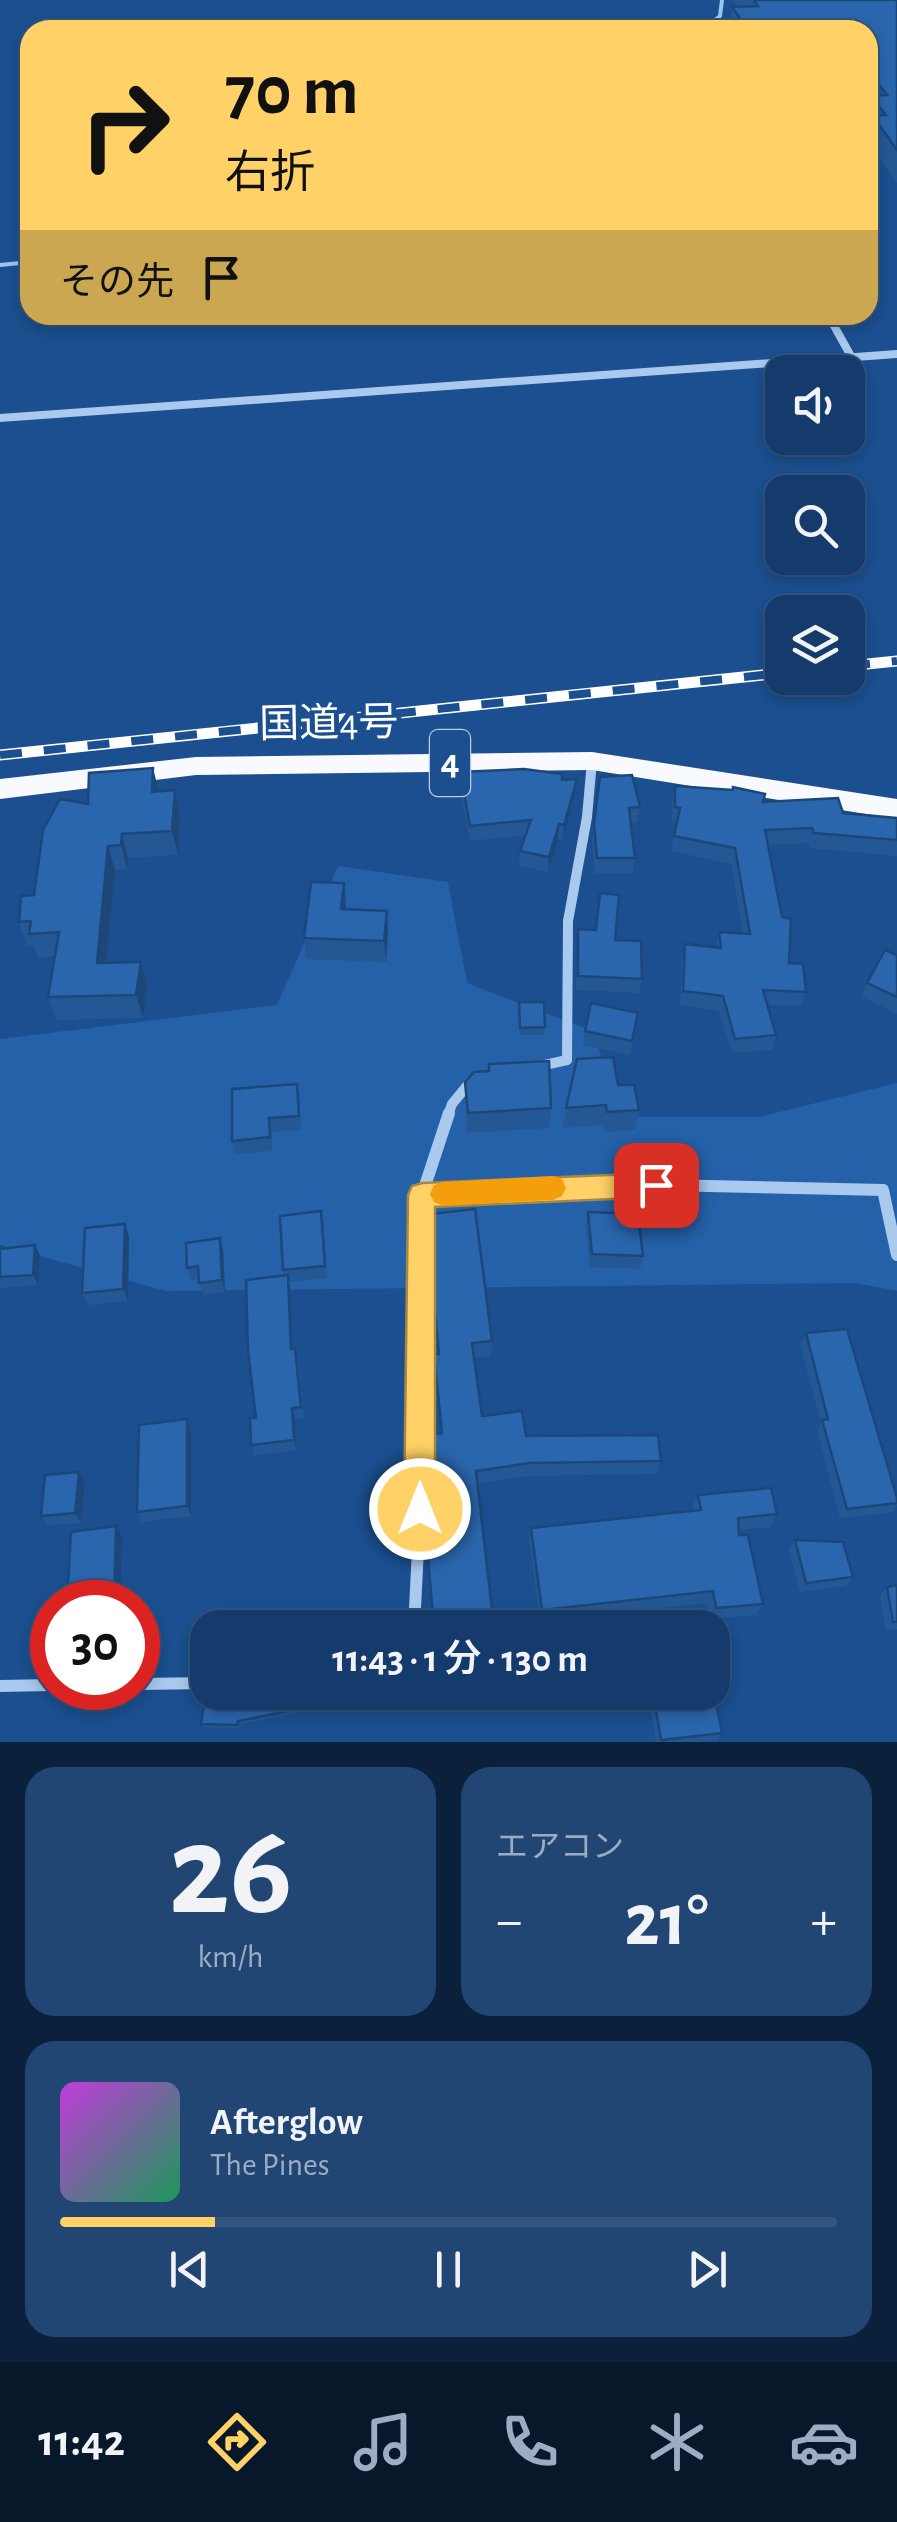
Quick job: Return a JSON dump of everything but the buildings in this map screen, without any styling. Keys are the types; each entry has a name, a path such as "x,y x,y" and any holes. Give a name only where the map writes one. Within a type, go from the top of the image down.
{"highway":[{"name":"国道4号","path":"0,790 196,766 592,762 897,809"}],"street":[{"path":"834,325 850,355"},
{"path":"865,357 897,354"},
{"path":"0,418 765,364"},
{"path":"527,1068 567,1060 568,921 587,818 592,762"},
{"path":"415,1610 420,1509 422,1195 452,1104 476,1076"},
{"path":"422,1195 618,1184 882,1190 897,1255"},
{"path":"160,1684 190,1683"},
{"path":"0,1686 30,1685"}],"shaded area":[{"path":"338,866 448,882 467,983 595,1032 616,1117 759,1117 897,1083 897,1291 856,1283 166,1291 0,1245 0,1039 277,1005"}],"waterway":[{"path":"715,20 720,16 722,0"},
{"path":"0,265 20,263"}],"railway":[{"path":"865,664 897,661"},
{"path":"0,755 765,675"}],"slow traffic":[{"path":"443,1194 553,1188"}],"route":[{"path":"420,1509 422,1195 656,1185"}]}
